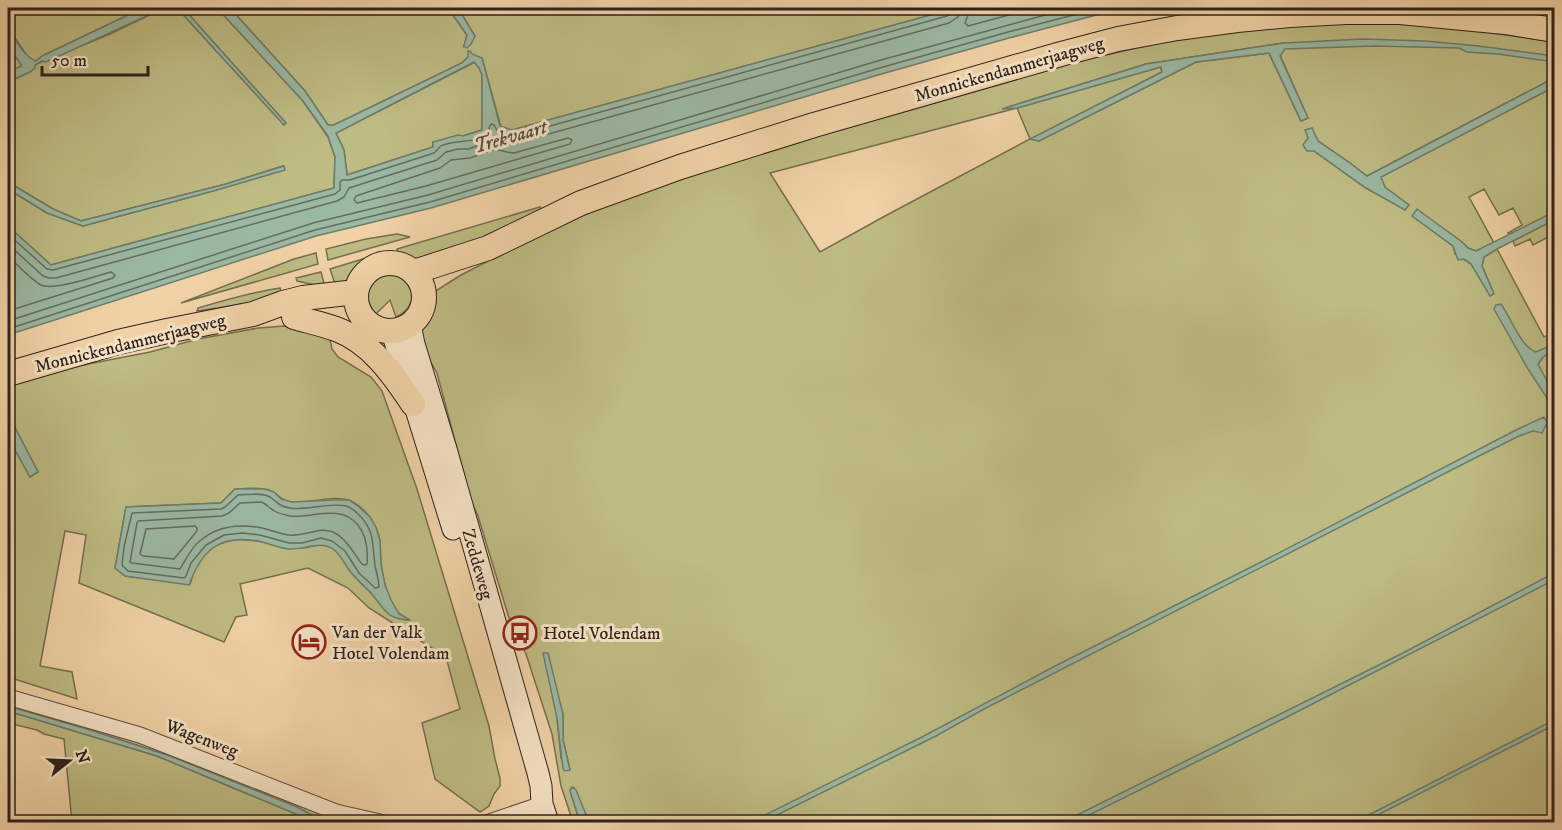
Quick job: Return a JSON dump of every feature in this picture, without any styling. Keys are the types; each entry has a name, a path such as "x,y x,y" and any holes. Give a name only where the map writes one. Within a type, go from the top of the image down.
{"main road":[{"name":"Monnickendammerjaagweg","path":"419,282 581,203 680,166 870,109 1118,39 1237,20 1346,12 1400,12 1505,22 1554,30"},
{"path":"394,262 401,264 419,282 424,306 420,315 401,329 385,331 368,323 357,302 364,274 371,268 394,262"},
{"name":"Monnickendammerjaagweg","path":"8,374 118,342 253,314 303,298 357,302"},
{"name":"Monnickendammerjaagweg","path":"253,314 294,317 334,311 357,302"},
{"path":"294,317 335,328 353,337 393,374 413,404"},
{"name":"Zeddeweg","path":"401,329 413,404 457,542 526,778 545,813"},
{"name":"Zeddeweg","path":"401,329 414,344 446,449 538,772 545,813"}],"street":[{"name":"Wagenweg","path":"8,697 140,735 336,812 380,822"},
{"path":"489,822 545,813"}],"shaded area":[{"path":"8,8 143,8 34,61 28,57 8,28"},
{"path":"164,8 177,8 284,125 286,123 185,8 217,8 303,101 328,137 335,157 334,188 51,265 8,226 8,189 47,213 83,226 284,170 283,166 226,184 81,221 53,209 8,182 8,82 30,72 34,65 110,34"},
{"path":"230,8 448,8 467,35 464,46 475,36 458,8 956,8 512,130 501,127 482,58 468,57 462,63 334,125 328,125 305,91"},
{"path":"1394,24 1454,28 1554,42 1554,78 1367,176 1318,141 1314,151 1366,188 1405,209 1409,205 1384,187 1380,177 1554,87 1554,212 1509,235 1508,233 1522,225 1513,208 1499,215 1484,189 1469,197 1494,243 1476,251 1468,248 1417,210 1413,216 1453,246 1455,254 1471,264 1494,294 1482,266 1484,257 1497,249 1544,337 1548,335 1552,346 1528,358 1553,403 1538,364 1543,357 1554,350 1554,822 589,822 574,788 571,794 580,822 573,822 561,786 552,734 526,654 509,618 478,516 471,501 437,373 418,340 418,326 425,315 430,299 437,290 461,275 570,219 634,193 742,158 1058,66 1189,36 1260,28","holes":["1284,43 1280,55 1308,118 1301,121 1269,53 1196,62 1039,141 1031,139 1162,72 1160,67 1017,108 1005,108 1146,64","1017,108 1030,139 820,252 770,173","563,714 563,740 570,770 561,758 557,718"]},
{"path":"8,40 22,66 8,72"},
{"path":"475,62 482,75 482,130 433,142 433,147 347,175 344,150 336,133"},
{"path":"540,207 542,212 480,243 414,263 399,256 397,249"},
{"path":"1554,220 1554,234 1533,245 1530,239 1515,246 1513,241"},
{"path":"397,234 410,237 328,260 326,249"},
{"path":"316,253 318,264 181,303 294,259"},
{"path":"363,259 366,264 351,281 336,287 330,269"},
{"path":"321,272 325,287 297,281 296,278"},
{"path":"392,273 406,281 412,294 409,306 396,317 390,300 376,314 371,307 368,294 369,288 378,278"},
{"path":"280,288 282,298 197,311 198,308 228,299"},
{"path":"284,326 329,334 332,349 338,357 371,377 382,391 417,489 489,726 500,786 489,806 480,812 435,779 422,723 460,709 446,657 369,608 348,588 308,568 240,584 247,615 236,617 224,642 79,583 86,535 65,531 40,666 72,672 77,699 8,677 8,437 30,477 38,472 8,414 8,385 78,366 258,328","holes":["235,489 267,489 291,502 337,498 356,504 370,518 379,535 383,576 391,601 398,612 409,620 396,617 386,611 353,574 337,551 327,545 300,548 257,541 229,541 217,545 206,553 195,569 190,584 125,576 115,568 126,507 221,503"]},
{"path":"8,701 90,724 364,822 324,822 297,807 170,756 8,706"},
{"path":"8,711 157,756 313,822 303,822 295,818 293,822 233,819 221,822 72,822 64,739 8,723"}],"water":[{"path":"143,8 164,8 46,62 42,61 30,72 8,82 8,72 22,66 8,40 8,28 24,52 36,61 42,56"},
{"path":"177,8 185,8 286,123 284,125"},
{"name":"Trekvaart","path":"217,8 230,8 305,91 328,125 334,125 462,63 470,51 482,58 500,126 512,130 956,8 1123,8 885,73 431,208 316,236 8,335 8,226 51,265 334,188 335,157 328,136 303,101","holes":["474,62 482,75 482,130 433,142 433,147 347,175 344,150 336,133"]},
{"path":"448,8 458,8 475,36 467,48 464,46 467,35"},
{"path":"1362,39 1479,46 1554,56 1554,62 1467,52 1459,48 1374,46 1285,49 1280,56 1308,118 1301,121 1269,53 1196,62 1039,141 1030,139 1162,72 1161,67 1017,108 1002,109 1146,64 1284,43"},
{"path":"1554,78 1554,87 1381,177 1385,187 1409,205 1405,210 1366,188 1314,151 1307,151 1303,145 1308,138 1305,130 1312,128 1318,141 1367,176"},
{"path":"284,166 285,170 83,226 47,213 8,189 8,182 53,209 81,221 226,184"},
{"path":"1417,209 1468,248 1476,251 1554,212 1554,220 1484,257 1482,266 1494,294 1490,296 1471,264 1464,259 1458,260 1453,246 1412,216"},
{"path":"1501,304 1521,338 1531,349 1536,352 1554,344 1554,350 1543,357 1538,364 1554,394 1554,415 1549,401 1494,309 1496,305"},
{"path":"8,414 38,472 30,477 8,437"},
{"path":"1544,417 1547,423 1542,433 1533,431 1519,436 984,709 936,736 763,822 751,822 922,737 1057,665"},
{"path":"235,489 264,489 274,492 281,499 292,502 349,500 359,507 370,517 376,527 380,541 385,585 391,600 399,614 410,620 391,616 338,554 323,545 289,549 244,539 222,543 206,554 189,585 125,576 115,568 126,507 221,503"},
{"path":"1554,573 1554,580 1283,719 1075,822 1063,822 1401,654"},
{"path":"543,653 548,653 563,714 563,740 570,770 563,769 557,718"},
{"path":"8,706 170,756 297,807 324,822 313,822 157,756 8,711"},
{"path":"1554,720 1554,725 1364,822 1355,822"},
{"path":"572,787 576,790 589,822 580,822 570,790"}],"place":[{"name":"Hotel Volendam","path":"520,633"},
{"name":"Van der Valk Hotel Volendam","path":"309,642"}]}
